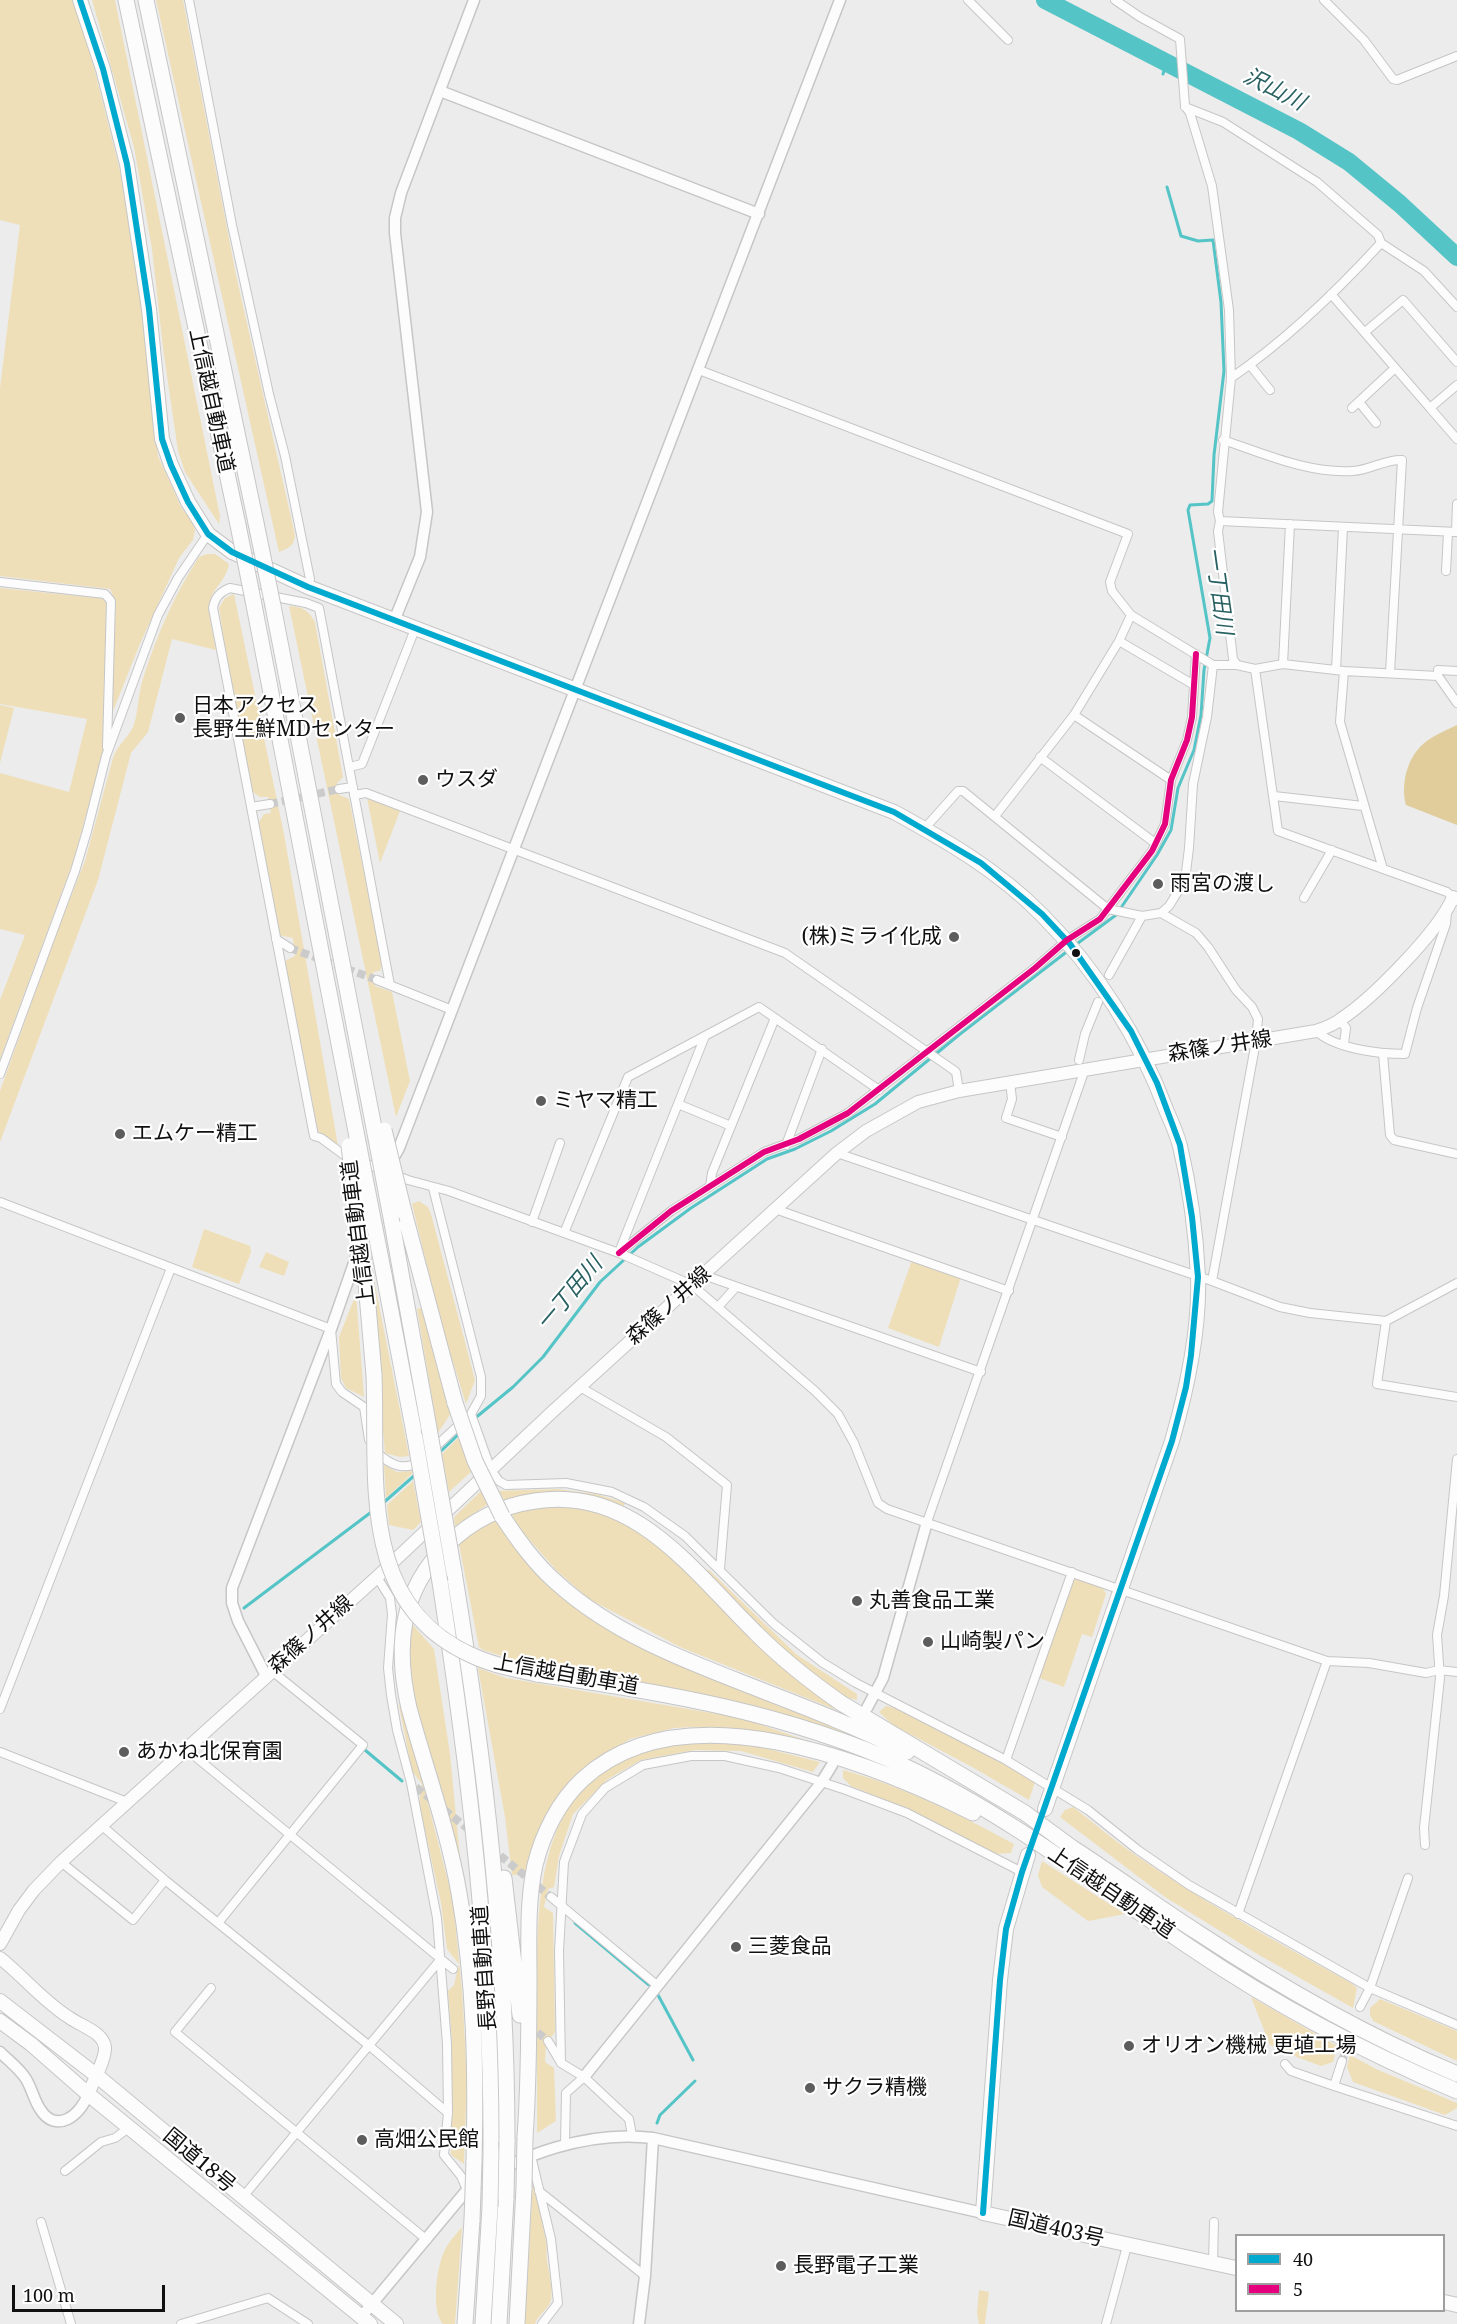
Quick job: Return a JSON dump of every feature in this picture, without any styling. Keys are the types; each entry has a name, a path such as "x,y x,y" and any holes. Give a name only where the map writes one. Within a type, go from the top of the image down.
{"highway":[{"path":"80,0 103,69 126,164 149,309 162,439 188,502 208,534 232,552 269,570 394,621 894,812 925,828 1002,879 1042,914 1070,945 1131,1031 1145,1059 1180,1145 1205,1279 1179,1417 1163,1445 1129,1542 1126,1574 1121,1590 1045,1809"},
{"name":"上信越自動車道","path":"126,0 253,600 292,802 353,1144 384,1275 415,1438 444,1614"},
{"name":"上信越自動車道","path":"146,0 256,523 380,1132 392,1223 461,1615"},
{"name":"上信越自動車道","path":"380,1132 455,1403 475,1461 502,1516 520,1542 556,1582 601,1617 630,1633 698,1665 835,1719 901,1749 995,1800 1074,1849 1198,1933 1290,1989 1378,2038 1457,2074"},
{"name":"上信越自動車道","path":"353,1144 374,1375 377,1511 385,1554 397,1585 423,1622 456,1648 488,1661 537,1674 687,1697 759,1714 831,1737 904,1767 968,1799 1193,1949 1280,2003 1367,2051 1457,2091"},
{"path":"475,2052 470,1975 459,1892 441,1812 409,1708 402,1676 401,1648 407,1612 413,1595 430,1564 470,1525 503,1508 542,1500 560,1499 600,1505 639,1522 673,1548 758,1635 815,1685 841,1703 1025,1813 1074,1849"},
{"path":"440,1582 472,1889 476,1991 474,2162 465,2324"},
{"name":"長野自動車道","path":"444,1614 468,1778 484,1936 490,2040 490,2208 483,2324"},
{"name":"長野自動車道","path":"461,1615 480,1745 494,1869 503,1985 507,2142 499,2324"},
{"path":"525,2137 529,2088 530,1914 536,1864 550,1823 576,1786 593,1770 632,1748 653,1742 702,1736 756,1739 816,1752 883,1773 957,1805 1003,1828 1091,1879"},
{"path":"480,1745 500,1850 514,1947 522,2043 525,2137 532,2189 518,2324"},
{"name":"国道403号","path":"1028,1855 1006,1929 1000,1980 983,2213 1235,2268"},
{"name":"国道18号","path":"0,2001 96,2075 396,2324"},
{"name":"国道18号","path":"0,2021 31,2044 88,2094 304,2270 363,2322"}],"main road":[{"name":"森篠ノ井線","path":"0,1944 29,1896 61,1862 377,1576 692,1285 837,1154 866,1131 918,1102 959,1091 1082,1065 1145,1059 1316,1031 1340,1020 1357,1007 1399,967 1447,912 1455,898"},
{"path":"0,1958 61,2013 96,2033 103,2040 104,2056 88,2094"}],"street":[{"path":"189,0 232,225 285,456 310,579"},
{"path":"394,621 420,557 428,512 395,218 401,193 474,0"},
{"path":"218,1923 363,1745 269,1673 238,1621 232,1603 232,1588 331,1329 386,1171 399,1148 840,0"},
{"path":"969,0 1008,40"},
{"path":"1115,0 1180,39 1185,106 1190,113 1215,202 1229,310 1231,378 1223,440 1218,531 1233,659 1237,665"},
{"path":"1324,0 1364,40 1394,79 1397,80 1457,56"},
{"path":"440,91 759,214"},
{"path":"1185,106 1223,122 1317,182 1378,235 1382,243 1424,271 1457,307"},
{"path":"1231,378 1250,365 1331,294 1382,243"},
{"path":"1331,294 1457,438"},
{"path":"1365,332 1403,300 1457,362"},
{"path":"1250,365 1270,390"},
{"path":"1376,423 1355,405 1395,368"},
{"path":"699,370 1128,534 1110,582 1112,591 1131,615 1205,659 1255,669 1283,664 1438,676"},
{"path":"1430,408 1457,385"},
{"path":"1223,440 1310,468 1333,471 1369,469 1389,461 1402,460 1390,673"},
{"path":"1446,571 1457,504"},
{"path":"1220,521 1454,532"},
{"path":"1283,664 1290,524"},
{"path":"1343,527 1340,722 1383,869"},
{"path":"0,1074 75,871 106,756 158,615 178,578 208,534"},
{"path":"0,582 105,594 111,601 106,756"},
{"path":"390,985 319,608 306,603 230,588 214,600 213,608 314,1136 321,1138 344,1155 623,1254 692,1285 815,1391 838,1414 854,1443 878,1503 887,1509 1327,1661 1369,1663 1426,1672 1439,1670 1457,1672"},
{"path":"995,816 1074,715 1119,641 1131,615"},
{"path":"349,767 362,764 415,629"},
{"path":"1119,641 1194,685"},
{"path":"623,1254 671,1211 764,1152 786,1145 848,1113 932,1055 1035,968 1070,945 1100,919 1115,911 1152,851 1165,824 1171,780 1187,740 1192,717 1194,685 1205,659"},
{"path":"925,828 958,791 963,791 1115,911 1142,916 1161,913 1169,906 1185,880 1194,784 1207,717 1205,659"},
{"path":"1255,669 1278,831 1447,892 1455,898"},
{"path":"1457,671 1438,670 1438,676 1457,703"},
{"path":"1074,715 1171,780"},
{"path":"1040,757 1155,843"},
{"path":"339,789 366,793 785,953 956,1072 959,1091"},
{"path":"1274,796 1363,806"},
{"path":"251,807 270,804"},
{"path":"1304,898 1332,850"},
{"path":"1316,1031 1326,1040 1383,1054 1405,1054 1417,1008 1446,924 1447,912"},
{"path":"1161,913 1196,933 1236,990 1252,1007 1258,1019 1256,1041 1205,1279"},
{"path":"1109,975 1142,916"},
{"path":"276,939 290,948"},
{"path":"377,980 452,1010"},
{"path":"867,1708 883,1678 927,1522 1062,1137 1082,1065 1085,1034 1098,1002"},
{"path":"564,1233 628,1077 759,1007 879,1090"},
{"path":"710,1186 712,1173 775,1018"},
{"path":"1340,1020 1346,1028 1344,1044"},
{"path":"623,1254 705,1036"},
{"path":"786,1145 822,1049"},
{"path":"1383,1054 1387,1078 1390,1135 1394,1140 1457,1154"},
{"path":"1010,1082 1012,1099 1006,1118 1062,1137"},
{"path":"678,1104 731,1126"},
{"path":"532,1222 560,1143"},
{"path":"837,1154 1205,1279 1280,1307 1310,1313 1386,1321 1457,1283"},
{"path":"331,1329 336,1384 342,1392 364,1407 370,1445 386,1461 396,1466 415,1465 472,1418 481,1396 481,1377 433,1188"},
{"path":"0,1202 331,1329"},
{"path":"776,1209 1009,1291"},
{"path":"0,1709 171,1268"},
{"path":"712,1278 981,1372"},
{"path":"717,1307 736,1287"},
{"path":"1386,1321 1377,1384 1457,1397"},
{"path":"580,1387 666,1437 727,1485 720,1569"},
{"path":"472,1418 491,1470 506,1485 566,1483 612,1492 644,1507 666,1522 720,1569 744,1596 803,1649 856,1683 1006,1760 1088,1810 1156,1863 1238,1914 1370,1988 1457,2025"},
{"path":"1425,1845 1424,1828 1439,1670 1437,1635 1444,1596 1457,1459"},
{"path":"1006,1760 1072,1572"},
{"path":"377,1576 390,1598 392,1614 388,1668 397,1730 414,1785 437,1918 447,2044 448,2113 444,2155 461,2176 467,2190"},
{"path":"1238,1914 1327,1661"},
{"path":"186,1749 453,1969"},
{"path":"0,1752 127,1802"},
{"path":"561,2063 558,1951 564,1862 582,1814 605,1788 644,1765 691,1756 724,1756 779,1768 907,1813 1022,1872"},
{"path":"566,2144 566,2093 584,2077 658,1986 821,1783 832,1765"},
{"path":"102,1825 165,1880 448,2113"},
{"path":"61,1862 133,1920 165,1880"},
{"path":"1360,2007 1370,1988 1408,1878"},
{"path":"551,1897 658,1986"},
{"path":"241,2197 440,1960"},
{"path":"211,1988 175,2032 427,2240"},
{"path":"548,2041 561,2063 584,2077 629,2119 632,2136"},
{"path":"0,2052 26,2078 39,2109 46,2116 61,2121 70,2119 84,2105 88,2094"},
{"path":"1334,2086 1342,2061"},
{"path":"1285,2064 1290,2071 1457,2126"},
{"path":"65,2171 101,2142 115,2138 130,2127"},
{"path":"363,2322 371,2304 467,2190 531,2156 566,2144 632,2136 653,2138 983,2213"},
{"path":"639,2324 645,2276 653,2138"},
{"path":"531,2156 532,2189 551,2239 558,2303 542,2324"},
{"path":"532,2189 645,2276"},
{"path":"41,2222 71,2324"},
{"path":"1213,2264 1214,2222"},
{"path":"1106,2324 1127,2246"},
{"path":"181,2324 268,2298 297,2321 308,2324"}],"shaded area":[{"path":"0,0 73,0 93,64 123,183 139,288 158,456 182,509 192,521 195,530 193,540 179,558 139,646 113,711 110,707 116,603 110,589 0,576 0,388 20,225 0,220"},
{"path":"92,0 115,0 220,516 219,524 185,472 178,451 152,249 134,147"},
{"path":"156,0 183,0 236,275 295,535 290,546 279,552"},
{"path":"215,554 229,564 210,603 216,650 172,639 148,732 131,753 98,880 0,1142 0,1091 56,934 85,861 113,758 133,727 142,682 166,618 199,557"},
{"path":"0,588 98,598 103,599 106,603 104,750 73,862 0,1059 0,1000 25,935 0,929 0,773 69,792 87,719 0,704"},
{"path":"234,594 284,834 338,1146 318,1131 285,961 295,956 293,938 278,935 259,822 264,814 271,813 268,797 260,797 252,791 233,700 219,608 225,598"},
{"path":"289,606 305,610 315,622 343,777 337,783 339,795 349,799 382,963 380,971 373,972 375,986 392,992 410,1081 396,1117"},
{"path":"0,705 14,708 0,763"},
{"path":"1457,725 1457,825 1406,805 1404,790 1408,767 1415,753 1432,737"},
{"path":"367,798 400,811 380,863"},
{"path":"419,1201 428,1207 431,1214 475,1380 466,1404 441,1323 412,1204"},
{"path":"204,1229 250,1246 251,1252 239,1284 192,1267"},
{"path":"266,1252 289,1262 284,1276 259,1267"},
{"path":"912,1260 961,1277 939,1347 888,1328"},
{"path":"370,1280 374,1280 409,1456 400,1457 385,1453"},
{"path":"356,1294 364,1397 346,1388 341,1378 339,1337"},
{"path":"421,1308 451,1413 438,1433 417,1309"},
{"path":"459,1437 473,1470 449,1492 442,1454"},
{"path":"384,1465 397,1472 412,1471 412,1474 386,1498"},
{"path":"413,1481 421,1522 413,1530 389,1525 387,1505"},
{"path":"557,1489 596,1494 625,1503 624,1506 593,1497 565,1493 537,1494 504,1500 499,1491"},
{"path":"481,1491 488,1504 455,1526 454,1517"},
{"path":"566,1503 599,1510 631,1524 669,1553 749,1637 849,1715 680,1647 589,1599 556,1570 520,1529 510,1511"},
{"path":"494,1517 561,1595 611,1631 697,1673 863,1739 816,1726 533,1666 483,1650 479,1647 459,1544"},
{"path":"705,1570 709,1570 797,1655 857,1694 857,1700 844,1697 782,1650"},
{"path":"1076,1579 1103,1588 1106,1594 1092,1637 1082,1634 1064,1687 1039,1678 1072,1581"},
{"path":"411,1623 434,1649 450,1754 461,1869 411,1681 409,1643"},
{"path":"478,1668 506,1678 741,1718 817,1744 816,1746 734,1729 693,1727 674,1728 630,1739 585,1769 530,1874 512,1875 505,1817"},
{"path":"398,1701 413,1745 453,1901 462,1991 467,2077 464,2164 451,2155 452,2041 448,1991 454,1985 459,1964 447,1949 441,1903 419,1803 422,1784 412,1771"},
{"path":"886,1706 900,1709 983,1751 1035,1782 1029,1800 893,1725 879,1712"},
{"path":"720,1742 756,1746 820,1762 813,1772 741,1751 695,1750 641,1760 608,1779 573,1814 559,1856 554,1887 548,1889 544,1907 553,1913 555,2032 546,2044 545,2062 554,2068 556,2121 537,2133 537,1972 540,1900 546,1865 557,1831 572,1802 595,1777 626,1758 660,1748"},
{"path":"843,1770 909,1793 973,1822 1014,1844 1011,1853 996,1854 910,1810 851,1786 843,1778"},
{"path":"1073,1807 1124,1847 1184,1887 1351,1983 1357,1988 1353,2008 1259,1955 1165,1897 1060,1817 1065,1810"},
{"path":"1042,1861 1125,1914 1088,1921 1042,1887 1038,1875"},
{"path":"1251,1997 1337,2046 1333,2062 1321,2066 1270,2045"},
{"path":"1380,1999 1457,2031 1457,2061 1373,2021 1370,2008"},
{"path":"1350,2055 1376,2069 1457,2103 1457,2108 1445,2115 1353,2082 1347,2067"},
{"path":"533,2180 547,2246 552,2293 550,2303 535,2324 525,2324"},
{"path":"462,2227 455,2324 443,2324 439,2317 436,2297 440,2263 447,2246"},
{"path":"979,2290 989,2292 985,2324 979,2324 977,2313"}],"waterway":[{"name":"沢山川","path":"1045,0 1299,131 1349,162 1400,204 1457,257"},
{"name":"一丁田川","path":"1163,74 1167,61"},
{"name":"一丁田川","path":"1074,946 1116,915 1157,855 1171,830 1178,788 1194,750 1201,715 1204,670 1210,638 1188,510 1190,505 1208,504 1212,501 1214,455 1224,371 1221,302 1213,240 1198,241 1181,236 1167,187"},
{"name":"一丁田川","path":"474,1419 513,1387 543,1357 600,1282 638,1247 691,1208 767,1159 795,1149 831,1131 875,1104 960,1034 1069,950"},
{"name":"一丁田川","path":"440,1452 461,1432"},
{"name":"一丁田川","path":"382,1504 415,1475"},
{"name":"一丁田川","path":"244,1608 374,1510"},
{"name":"一丁田川","path":"365,1750 402,1781"},
{"name":"一丁田川","path":"575,1923 649,1985"},
{"name":"一丁田川","path":"658,1995 693,2060"},
{"name":"一丁田川","path":"657,2123 660,2115 695,2081"}],"tunnel":[{"path":"270,804 339,789"},
{"path":"290,948 377,980"},
{"path":"416,1787 472,1832"},
{"path":"491,1848 551,1897"},
{"path":"528,2025 548,2041"},
{"path":"1342,2061 1350,2039"}],"transit line":[{"name":"40","path":"80,0 103,69 127,164 149,309 162,439 188,502 208,534 232,552 308,587 894,812 981,863 1042,914 1070,944 1131,1031 1157,1083 1180,1145 1192,1217 1198,1277 1191,1355 1186,1387 1172,1441 1022,1872 1006,1929 1000,1980 983,2213"},
{"name":"5","path":"619,1253 671,1211 764,1152 799,1139 848,1113 1035,968 1067,940 1100,919 1152,851 1165,824 1171,780 1187,740 1192,717 1196,654"}],"place":[{"name":"日本アクセス 長野生鮮MDセンター","path":"180,718"},
{"name":"ウスダ","path":"423,780"},
{"name":"雨宮の渡し","path":"1158,884"},
{"name":"(株)ミライ化成","path":"954,937"},
{"name":"ミヤマ精工","path":"541,1101"},
{"name":"エムケー精工","path":"120,1134"},
{"name":"丸善食品工業","path":"857,1601"},
{"name":"山崎製パン","path":"928,1642"},
{"name":"あかね北保育園","path":"124,1752"},
{"name":"三菱食品","path":"736,1947"},
{"name":"オリオン機械 更埴工場","path":"1129,2046"},
{"name":"サクラ精機","path":"810,2088"},
{"name":"高畑公民館","path":"362,2140"},
{"name":"長野電子工業","path":"781,2266"}]}
